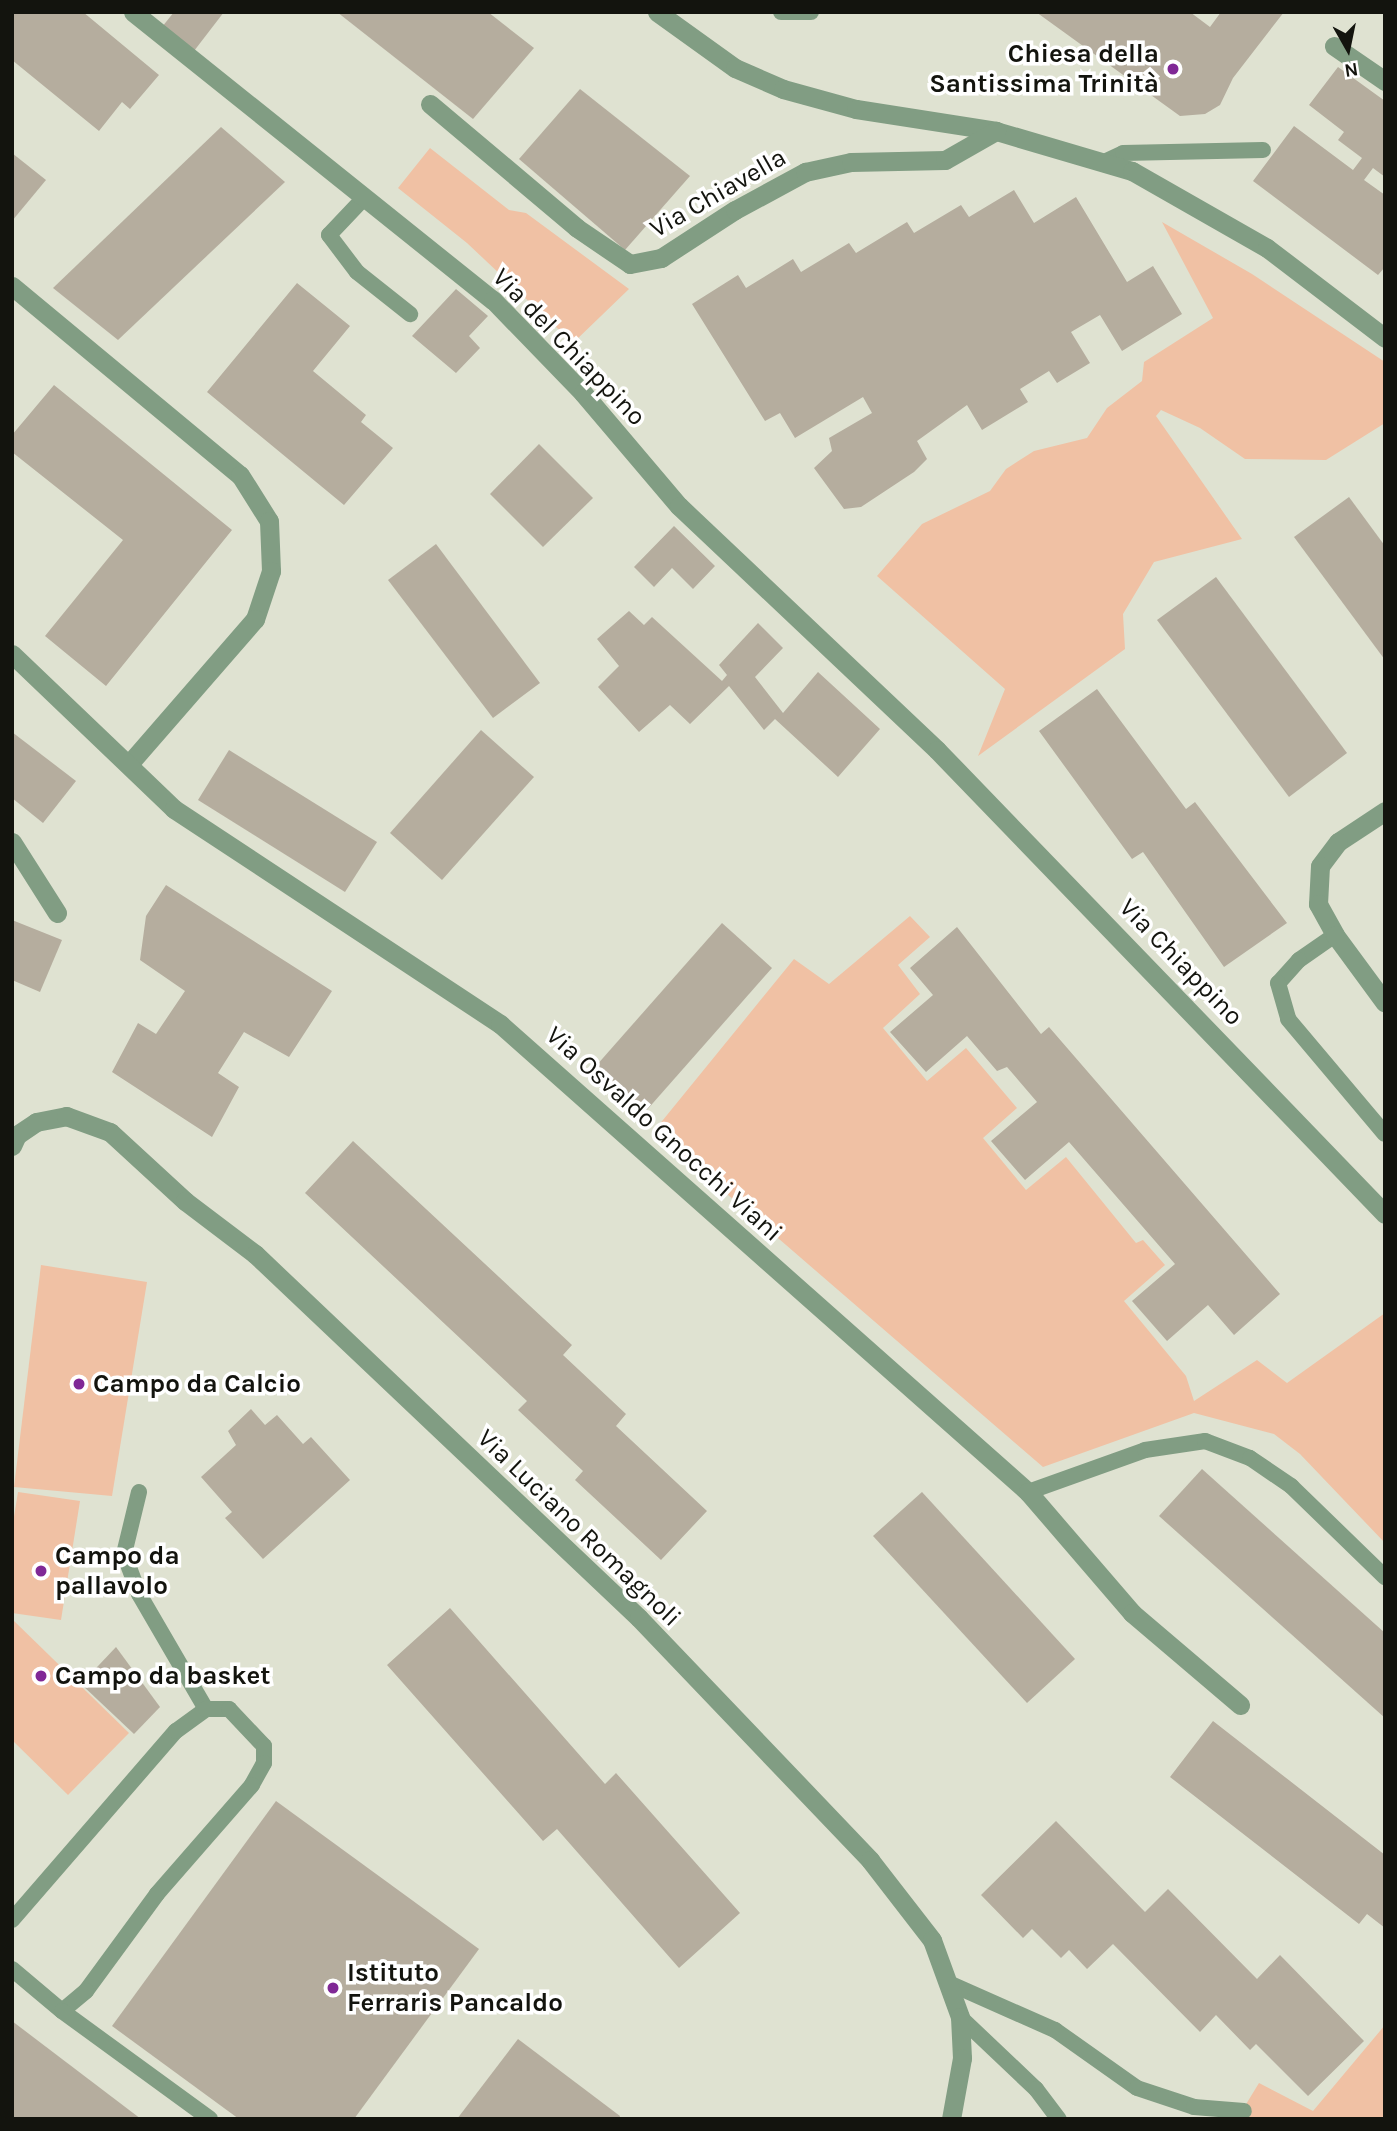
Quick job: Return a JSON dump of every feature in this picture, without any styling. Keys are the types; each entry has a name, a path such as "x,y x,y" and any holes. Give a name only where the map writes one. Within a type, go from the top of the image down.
{"street":[{"name":"Via del Chiappino","path":"133,12 494,300 583,393 679,506 937,750"},
{"path":"657,12 735,68 783,89 856,109 996,131 1132,170 1205,209 1267,248 1383,333"},
{"path":"1334,46 1385,81"},
{"name":"Via Chiavella","path":"430,104 577,228 630,264 660,258 734,210 805,172 851,162 945,160 996,131"},
{"path":"12,286 240,475 269,521 271,571 255,619 129,764"},
{"name":"Via Osvaldo Gnocchi Viani","path":"12,654 174,809 500,1024 1028,1492 1132,1614 1240,1705"},
{"name":"Via Chiappino","path":"937,750 1385,1214"},
{"path":"1385,811 1338,842 1321,866 1318,904 1335,935 1385,1003"},
{"path":"12,842 57,914"},
{"name":"Via Luciano Romagnoli","path":"12,1146 17,1135 36,1122 66,1116 86,1120 110,1132 185,1201 255,1254 639,1618 870,1860 932,1940 951,1984 960,2017 961,2057 951,2119"}],"lane":[{"path":"781,12 811,12"},
{"path":"1102,163 1123,153 1263,150"},
{"path":"364,198 329,235 357,272 411,314"},
{"path":"1335,935 1299,961 1278,983 1288,1019 1385,1134"},
{"path":"1028,1492 1145,1450 1205,1441 1250,1458 1291,1486 1385,1577"},
{"path":"138,1492 124,1554 139,1594 206,1709"},
{"path":"12,1920 176,1731 206,1709 229,1709 247,1724 264,1746 264,1763 252,1785 157,1894 86,1991 62,2011"},
{"path":"12,1969 62,2011 210,2119"},
{"path":"951,1984 1055,2030 1138,2088 1194,2107 1244,2110"},
{"path":"960,2017 1030,2084 1059,2119"}],"shaded area":[{"path":"430,148 509,210 526,213 629,289 573,343 467,243 398,188"},
{"path":"1162,222 1252,274 1385,362 1385,423 1326,460 1245,459 1200,428 1161,410 1156,416 1242,539 1154,562 1123,614 1125,649 978,756 1005,689 877,576 922,524 990,491 1006,469 1034,451 1087,438 1107,408 1142,381 1144,362 1213,318"},
{"path":"910,916 930,937 898,965 920,994 883,1028 927,1081 966,1048 1017,1108 983,1138 1026,1190 1066,1157 1136,1243 1143,1240 1165,1265 1124,1301 1186,1376 1194,1401 1257,1360 1287,1383 1385,1313 1385,1543 1300,1454 1274,1434 1194,1413 1043,1467 654,1131 794,959 829,984"},
{"name":"Campo da Calcio","path":"41,1265 147,1282 112,1496 14,1487"},
{"name":"Campo da pallavolo","path":"18,1492 80,1501 61,1620 12,1613 12,1529"},
{"name":"Campo da basket","path":"12,1619 129,1733 68,1795 12,1740"},
{"path":"1385,2025 1385,2119 1237,2119 1259,2083 1313,2111"}],"building":[{"path":"12,12 83,12 159,75 130,109 122,102 99,131 12,60"},
{"path":"174,12 224,12 194,51 162,27"},
{"path":"337,12 488,12 534,48 473,119"},
{"name":"Chiesa della Santissima Trinità","path":"1036,12 1190,12 1210,27 1221,12 1284,12 1233,78 1220,105 1205,114 1180,116"},
{"path":"1338,67 1385,101 1385,177 1373,168 1364,180 1385,195 1385,267 1378,275 1253,181 1294,126 1353,170 1362,158 1338,140 1344,132 1309,105"},
{"path":"580,89 690,176 625,250 519,159"},
{"path":"221,127 285,182 118,340 53,288"},
{"path":"12,153 46,180 12,221"},
{"path":"1014,190 1034,223 1076,197 1127,282 1153,266 1182,314 1122,351 1100,315 1071,332 1090,363 1057,383 1049,371 1020,389 1028,402 982,430 967,405 917,441 927,459 914,472 861,507 844,509 814,468 832,451 829,438 872,413 863,397 795,438 780,413 765,421 692,304 738,275 746,288 793,259 801,272 849,243 856,253 907,222 914,233 961,205 969,217"},
{"path":"297,283 350,326 313,371 366,415 361,422 393,448 344,505 207,392"},
{"path":"456,289 488,316 469,336 480,348 456,373 412,336"},
{"path":"54,385 232,530 106,686 45,636 123,540 12,452 12,435"},
{"path":"539,444 593,498 543,547 490,494"},
{"path":"1349,497 1385,546 1385,660 1294,537"},
{"path":"674,526 715,566 693,589 672,568 654,587 634,567"},
{"path":"436,544 540,683 493,718 388,580"},
{"path":"1216,577 1347,753 1289,797 1157,620"},
{"path":"629,611 644,625 652,617 722,681 727,675 719,665 758,623 783,648 755,677 783,713 818,672 880,729 838,777 775,719 764,730 729,686 690,724 670,705 639,732 598,687 619,666 597,639"},
{"path":"1097,689 1186,809 1195,802 1287,923 1224,967 1143,852 1132,859 1039,731"},
{"path":"481,730 534,777 442,880 390,833"},
{"path":"12,732 76,781 43,823 12,798"},
{"path":"229,750 377,842 345,892 198,800"},
{"path":"166,885 332,991 289,1057 244,1032 218,1073 239,1087 212,1137 112,1072 138,1023 156,1034 185,991 140,960 146,916"},
{"path":"12,920 62,940 40,992 12,980"},
{"path":"722,923 772,968 638,1120 588,1075"},
{"path":"957,927 1041,1034 1049,1027 1280,1294 1234,1335 1208,1305 1167,1341 1132,1301 1175,1264 1069,1142 1025,1180 991,1141 1037,1102 1007,1067 997,1071 967,1036 926,1072 890,1032 933,995 910,968"},
{"path":"353,1141 572,1345 563,1355 626,1414 616,1426 707,1511 661,1560 575,1480 583,1471 518,1410 527,1401 305,1193"},
{"path":"251,1409 265,1425 277,1415 303,1444 311,1437 350,1480 263,1559 225,1518 232,1512 201,1477 236,1445 228,1431"},
{"path":"1202,1469 1385,1633 1385,1718 1159,1516"},
{"path":"922,1492 1075,1659 1027,1703 873,1536"},
{"path":"450,1608 605,1784 616,1773 740,1913 679,1968 557,1829 543,1841 387,1665"},
{"path":"116,1647 160,1707 134,1734 81,1684"},
{"path":"1213,1721 1385,1855 1385,1928 1367,1914 1359,1924 1170,1777"},
{"path":"276,1801 479,1949 354,2119 239,2119 112,2026"},
{"path":"1056,1821 1145,1912 1168,1889 1257,1979 1280,1955 1364,2041 1308,2096 1256,2044 1250,2050 1216,2015 1200,2032 1113,1944 1087,1969 1069,1950 1061,1958 1032,1929 1023,1938 981,1895"},
{"path":"12,2021 141,2119 12,2119"},
{"path":"518,2039 620,2116 619,2119 457,2119"}],"place":[{"name":"Chiesa della Santissima Trinità","path":"1173,69"},
{"name":"Campo da Calcio","path":"79,1384"},
{"name":"Campo da pallavolo","path":"41,1571"},
{"name":"Campo da basket","path":"41,1676"},
{"name":"Istituto Ferraris Pancaldo","path":"333,1988"}]}
